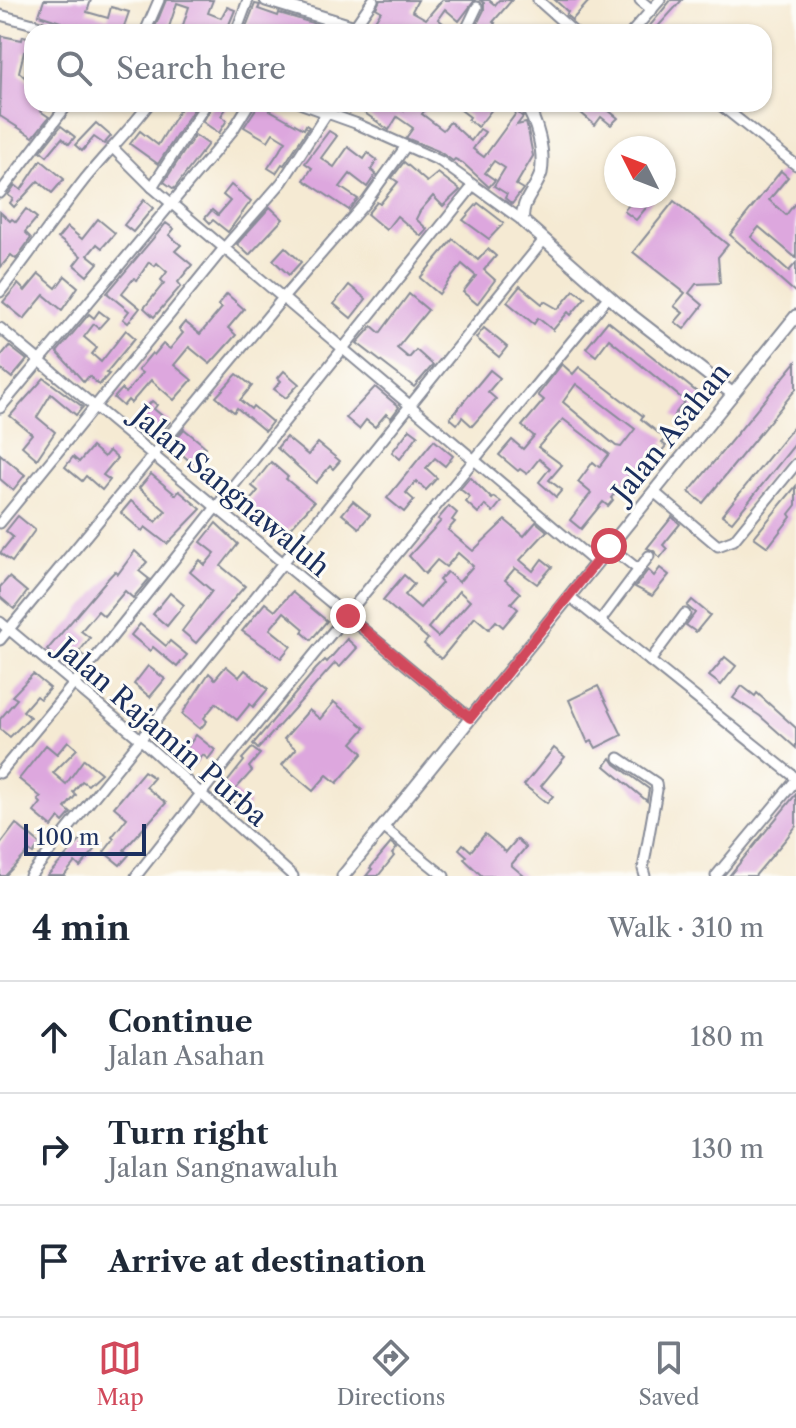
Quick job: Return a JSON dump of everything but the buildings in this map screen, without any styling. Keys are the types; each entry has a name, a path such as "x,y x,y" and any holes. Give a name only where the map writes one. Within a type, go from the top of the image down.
{"main road":[{"path":"266,0 348,24"},
{"path":"530,112 540,142 541,172 523,207 523,221 609,296 733,394"},
{"name":"Jalan Asahan","path":"343,876 796,316"}],"street":[{"path":"148,24 159,0"},
{"path":"239,24 248,0"},
{"path":"356,24 373,0"},
{"path":"538,0 565,24"},
{"path":"640,0 652,10"},
{"path":"639,24 660,0"},
{"path":"469,24 477,7"},
{"path":"0,28 1,16 32,24"},
{"path":"0,193 62,112"},
{"path":"0,292 101,159 114,149 143,112"},
{"path":"152,187 201,112"},
{"path":"0,408 233,130 244,112"},
{"path":"729,112 796,165"},
{"path":"0,523 294,167 327,113 440,161 523,221"},
{"path":"0,640 4,626 366,202 406,146"},
{"path":"114,149 152,187 596,563"},
{"path":"0,773 473,186"},
{"path":"30,876 543,241"},
{"path":"136,876 201,792 609,296"},
{"name":"Jalan Sangnawaluh","path":"0,328 470,718"},
{"path":"654,492 718,546 725,545 734,540 796,464"},
{"path":"609,546 639,570"},
{"path":"600,621 649,556"},
{"path":"569,596 796,779 716,876"},
{"path":"650,661 685,614"},
{"name":"Jalan Rajamin Purba","path":"4,626 140,739 293,876"},
{"path":"619,758 656,783 643,869 645,876"},
{"path":"383,827 444,876"}],"route":[{"path":"348,616 470,718 609,546"}]}
